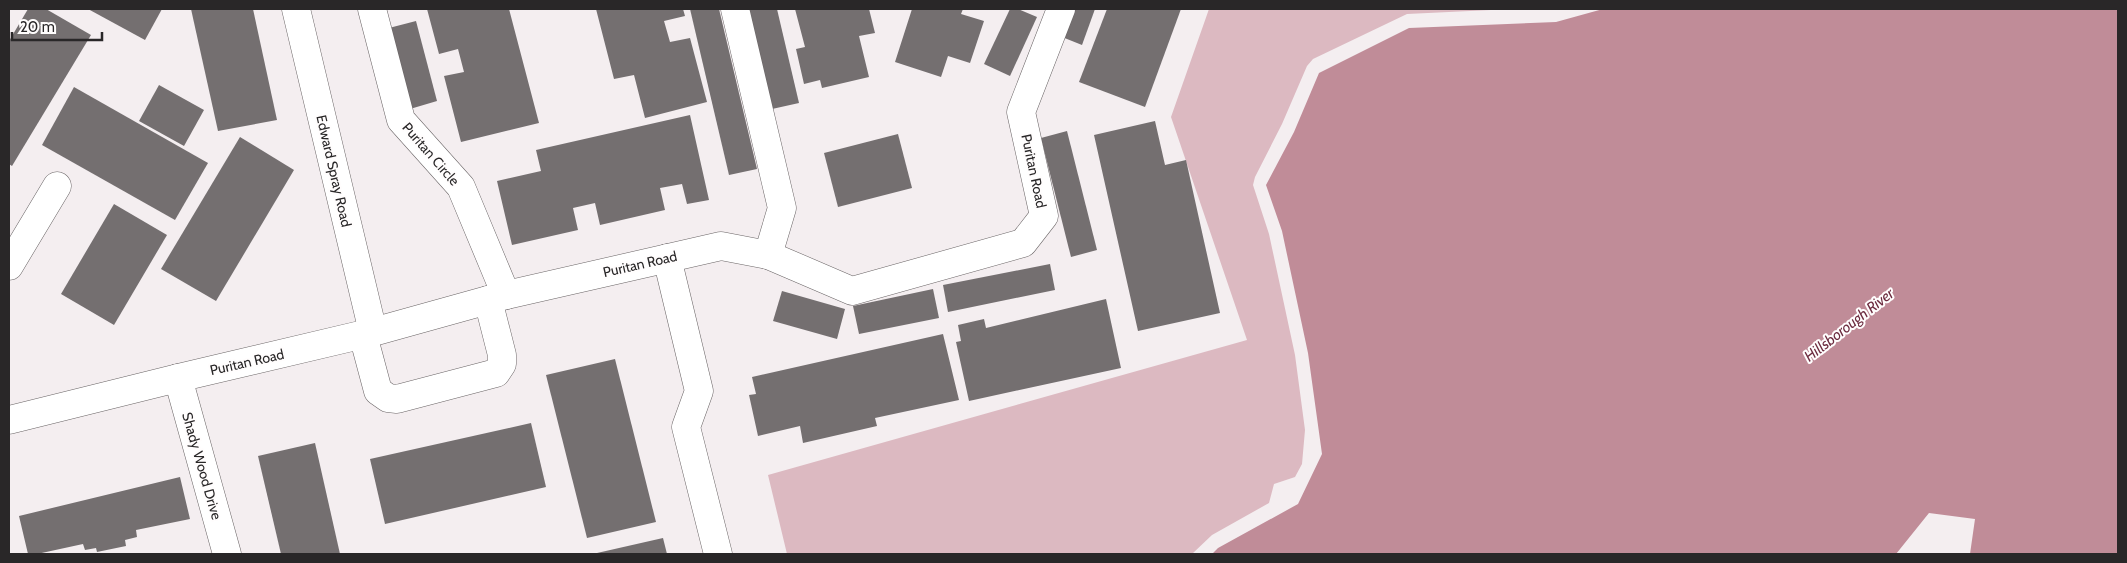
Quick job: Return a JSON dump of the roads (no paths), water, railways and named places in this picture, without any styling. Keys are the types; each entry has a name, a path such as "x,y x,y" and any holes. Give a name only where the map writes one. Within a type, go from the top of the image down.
{"street":[{"name":"Edward Spray Road","path":"296,9 368,334 378,391 388,398 397,399 496,373 502,364 497,297"},
{"name":"Puritan Circle","path":"372,9 401,120 461,187 497,297"},
{"path":"735,9 782,208 768,255"},
{"name":"Puritan Road","path":"9,420 368,334 497,297 721,246 768,255 852,291 1023,243 1044,216 1021,112 1061,9"},
{"path":"9,266 57,186"},
{"path":"667,258 699,392 686,427 718,554"},
{"name":"Shady Wood Drive","path":"178,378 227,554"}],"water":[{"name":"Hillsborough River","path":"1603,9 2118,9 2118,554 1970,554 1975,519 1929,513 1896,554 1212,554 1218,548 1298,504 1322,454 1308,353 1282,231 1266,185 1294,132 1319,73 1409,28 1556,22"}]}
